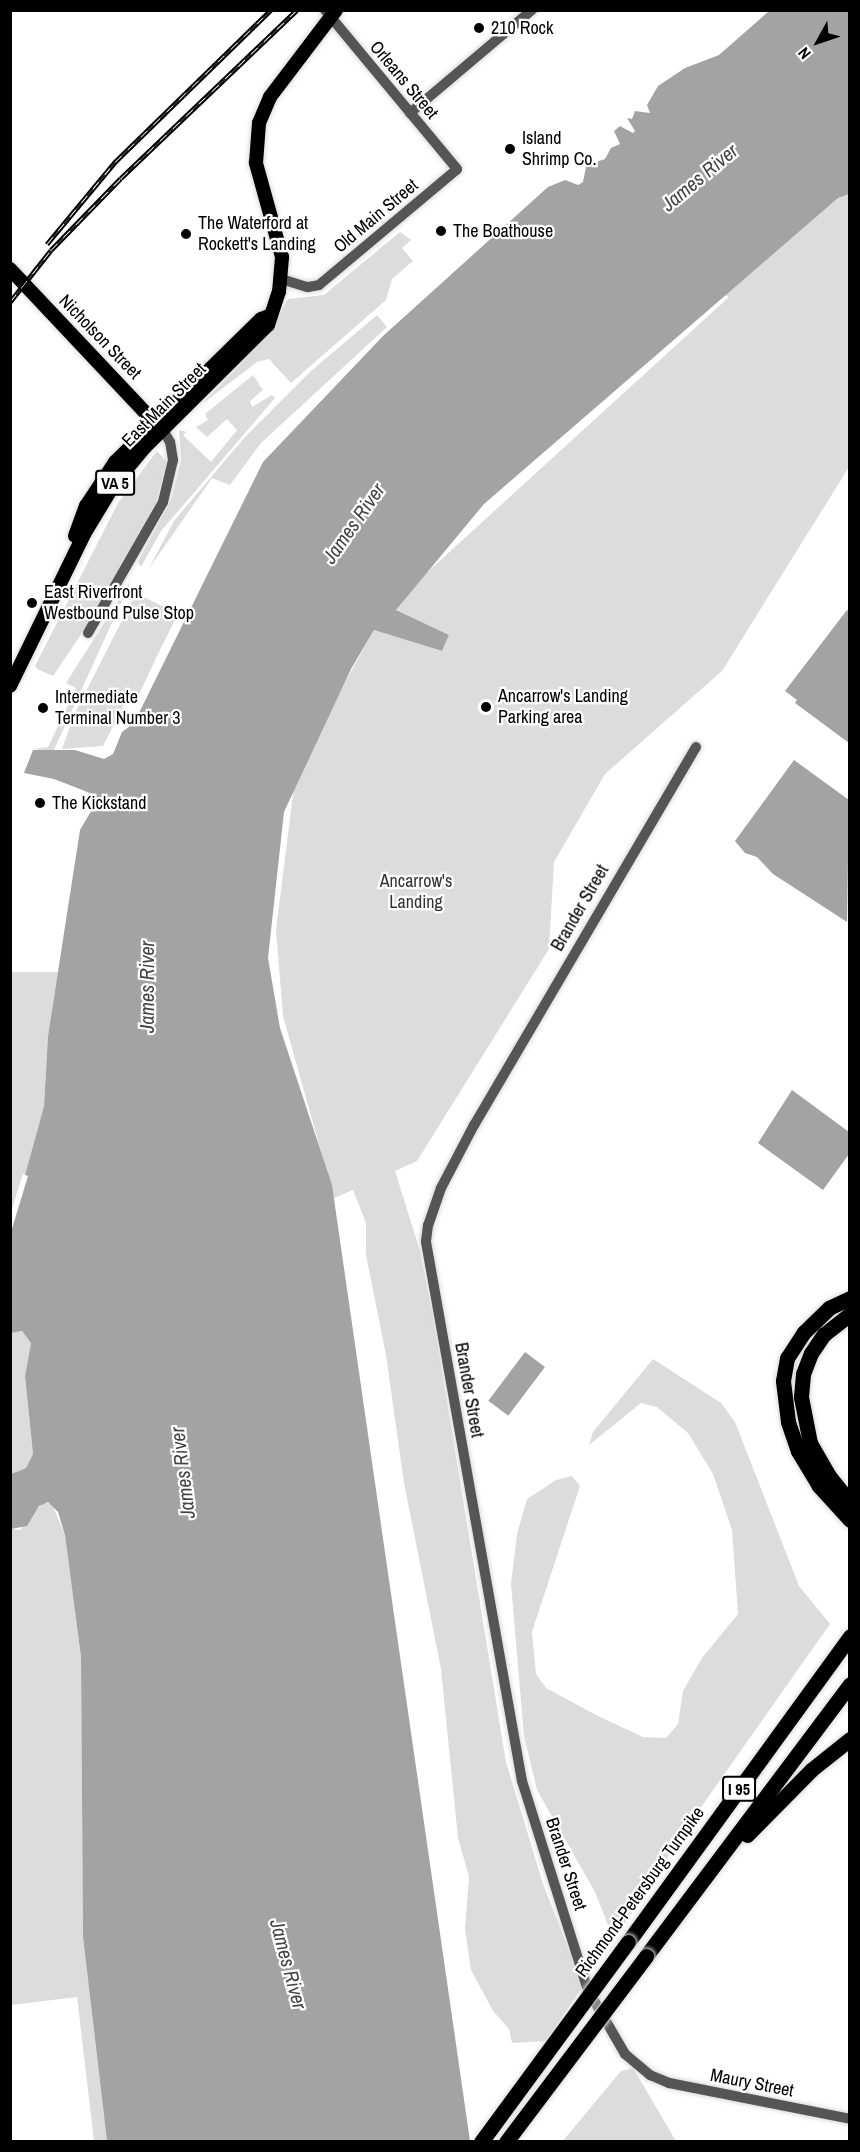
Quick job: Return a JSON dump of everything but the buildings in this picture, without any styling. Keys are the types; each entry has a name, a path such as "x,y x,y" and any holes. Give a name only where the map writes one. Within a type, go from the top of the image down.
{"highway":[{"path":"849,1298 829,1308 804,1332 787,1358 783,1381 788,1422 798,1451 819,1486 849,1520"},
{"path":"849,1314 824,1334 811,1353 803,1374 801,1397 810,1443 829,1476 849,1502"},
{"name":"Richmond-Petersburg Turnpike","path":"481,2142 849,1636"},
{"name":"I 95","path":"506,2142 849,1684"},
{"path":"674,1919 784,1796 849,1738"}],"main road":[{"name":"East Main Street","path":"10,686 96,513 128,467 159,426 261,319 269,316 281,279 281,247 259,178 256,136 270,97 330,13"},
{"name":"Nicholson Street","path":"10,269 159,426"},
{"name":"East Main Street","path":"10,669 92,496 115,462 159,426"}],"street":[{"path":"410,113 532,10"},
{"name":"Orleans Street","path":"330,13 456,170"},
{"name":"Old Main Street","path":"281,279 308,287 319,285 456,170"},
{"path":"88,633 163,502 173,460 170,442 159,426"},
{"name":"Brander Street","path":"650,2075 625,2054 588,1990 522,1781 426,1242 428,1226 441,1188 474,1125 696,747"},
{"name":"Maury Street","path":"650,2075 669,2083 849,2119"}],"green space":[{"name":"Ancarrow's Landing","path":"849,194 849,467 722,671 605,774 554,862 549,949 417,1161 395,1171 420,1251 433,1316 506,1762 543,1884 583,1986 546,2041 512,2043 509,2029 493,2011 471,1970 465,1929 469,1877 458,1838 441,1669 404,1483 386,1355 366,1255 366,1223 353,1190 334,1198 283,1016 276,930 296,770 374,630 442,651 449,635 396,610 422,577 729,297 725,295 838,198"},
{"path":"400,232 411,240 402,248 413,261 392,279 386,300 291,383 269,359 257,362 202,404 267,336 288,299 324,295"},
{"path":"377,315 387,327 261,443 230,485 212,478 148,570 174,521 244,438 311,371"},
{"path":"253,375 263,390 250,401 252,407 272,395 275,398 161,531 141,567 138,562 172,497 181,460 179,430 187,432 183,435 211,462 237,430 227,419 207,437 196,427 208,420 205,414"},
{"path":"157,451 167,462 155,506 105,599 53,676 39,670 35,666 118,503"},
{"path":"132,579 53,752 34,749 48,747 76,688 66,683"},
{"path":"141,583 138,594 178,614 134,705 126,701 103,746 62,749 75,713"},
{"path":"11,972 58,972 48,1036 44,1106 11,1226"},
{"path":"22,1331 31,1343 25,1376 33,1454 26,1468 11,1474 11,1333"},
{"path":"653,1359 721,1403 735,1422 799,1586 830,1624 687,1827 621,1930 612,1935 595,1892 537,1790 524,1736 511,1584 517,1534 527,1499 556,1480 572,1476 580,1486 532,1632 536,1674 546,1688 596,1715 643,1737 666,1738 678,1724 683,1691 702,1658 738,1614 732,1530 713,1474 688,1433 657,1407 641,1403 589,1445 593,1432"},
{"path":"43,1502 52,1504 65,1535 81,1657 83,1937 107,2141 94,2141 77,1997 11,2005 10,1529 20,1530"},
{"path":"633,2068 676,2141 562,2142 621,2071"}],"water":[{"name":"James River","path":"769,11 849,11 849,194 838,198 484,504 396,610 449,635 442,651 374,630 351,669 284,812 268,958 280,1028 332,1185 470,2141 107,2141 83,1937 81,1657 65,1535 58,1512 48,1502 39,1506 27,1526 11,1529 11,1474 26,1468 33,1454 25,1376 31,1343 22,1331 11,1333 11,1226 44,1106 48,1036 80,830 97,801 95,795 54,779 24,773 33,750 75,750 104,759 113,754 122,732 134,723 263,462 383,336 548,187 565,180 578,185 583,182 588,157 596,162 605,159 611,148 620,144 614,131 620,126 633,133 635,131 627,118 632,119 635,111 650,113 647,105 658,86 685,68 719,55"},
{"path":"847,610 850,612 849,743 795,703 797,700 785,691"},
{"path":"794,760 849,800 847,922 773,874 757,857 745,853 735,841"},
{"path":"792,1090 849,1132 849,1154 823,1190 758,1143"},
{"path":"525,1352 545,1367 508,1416 488,1401"}],"pier":[{"path":"23,1174 28,1176 11,1232 10,1215"}],"railway":[{"path":"47,244 115,162 271,10"},
{"path":"10,302 51,250 121,178 297,10"}],"place":[{"name":"210 Rock","path":"479,28"},
{"name":"Island Shrimp Co.","path":"510,149"},
{"name":"The Boathouse","path":"441,231"},
{"name":"The Waterford at Rockett's Landing","path":"186,234"},
{"name":"East Riverfront Westbound Pulse Stop","path":"32,603"},
{"name":"Ancarrow's Landing Parking area","path":"486,707"},
{"name":"Intermediate Terminal Number 3","path":"43,708"},
{"name":"The Kickstand","path":"40,803"}]}
